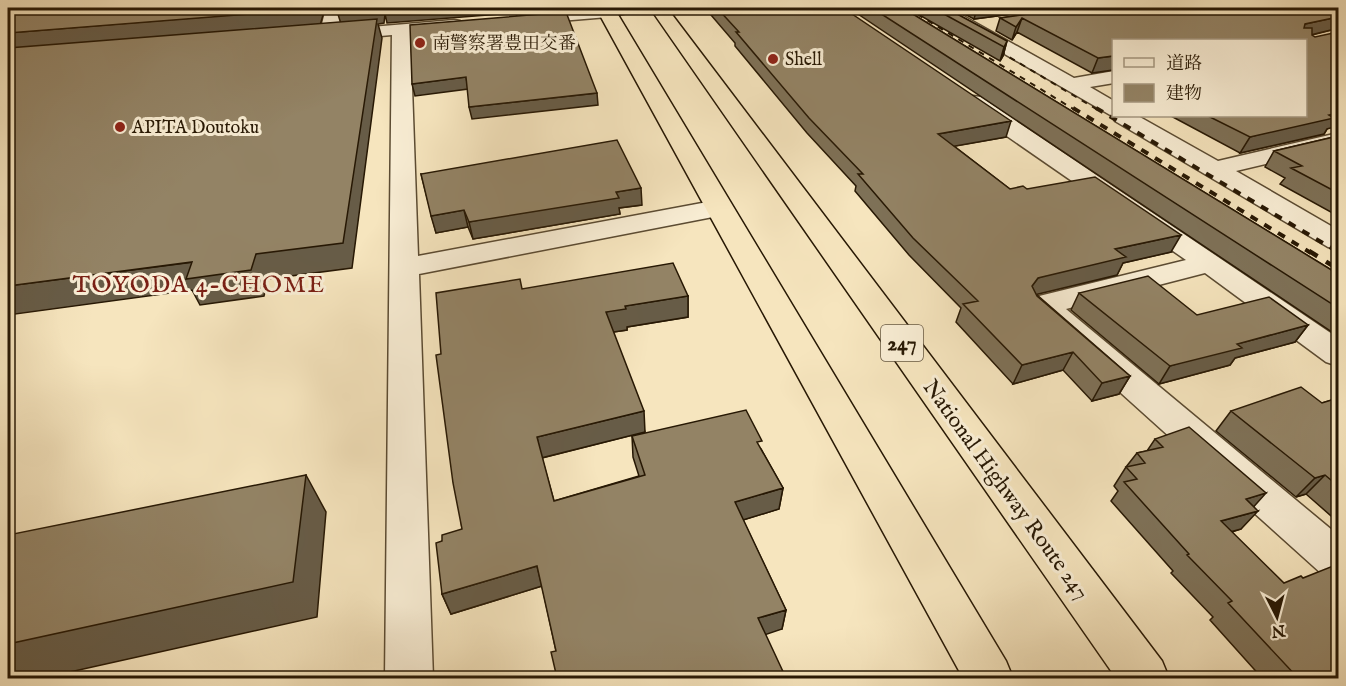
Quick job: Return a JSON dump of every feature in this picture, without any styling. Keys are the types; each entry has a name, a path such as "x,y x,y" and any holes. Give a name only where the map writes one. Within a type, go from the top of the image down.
{"highway":[{"name":"National Highway Route 247","path":"659,8 1145,678"},
{"path":"613,9 718,207 989,678"}],"street":[{"path":"335,8 322,36 470,24"},
{"path":"938,8 1112,109"},
{"path":"504,21 613,9"},
{"path":"971,27 993,24"},
{"path":"400,30 409,678"},
{"path":"1071,85 1112,77"},
{"path":"954,89 1210,263 1338,354"},
{"path":"1125,117 1338,241"},
{"path":"1215,169 1338,140"},
{"path":"404,268 718,207"},
{"path":"1210,263 1042,305 1338,561"}],"building":[{"path":"8,8 313,8 8,33"},
{"path":"717,8 843,8 1011,121 938,134 1010,189 1023,186 1027,189 1095,177 1181,235 1115,249 1126,257 1038,278 1032,286 1037,296 1130,376 1102,383 1073,352 1022,365 963,304 978,301 913,238 858,174 863,174 809,118"},
{"path":"872,8 903,8 1338,274 1338,308"},
{"path":"933,8 946,8 1007,41 1004,47"},
{"path":"1069,8 1316,8 1338,14 1338,17 1305,24 1304,28 1312,28 1312,35 1315,37 1338,32 1338,113 1329,115 1334,118 1250,137 1210,117 1307,117 1307,39 1112,39 1112,56 1098,58 1022,18 1016,27 1000,18"},
{"path":"566,12 597,93 469,107 466,77 412,84 410,25"},
{"path":"377,19 343,243 256,254 251,270 186,279 192,262 8,286 8,48"},
{"path":"1338,136 1338,193 1291,168 1302,166 1274,151"},
{"path":"617,140 641,188 616,192 619,198 469,222 464,210 431,216 421,174"},
{"path":"673,263 688,296 625,306 626,309 606,312 644,411 537,437 554,501 645,475 632,436 746,410 762,441 757,442 783,488 735,502 786,610 758,618 786,678 557,678 551,652 556,651 537,566 442,594 436,543 442,541 442,535 462,529 453,483 436,355 441,354 436,293 520,279 522,289"},
{"path":"1148,276 1197,315 1269,297 1308,325 1237,344 1242,348 1170,366 1079,293"},
{"path":"1301,387 1322,403 1338,398 1338,486 1325,475 1315,478 1231,411"},
{"path":"1189,427 1266,493 1246,499 1258,511 1221,521 1284,583 1338,564 1338,678 1298,678 1228,603 1232,601 1187,555 1189,554 1124,482 1137,479 1126,467 1145,463 1137,453 1163,447 1155,439"},
{"path":"306,475 293,582 8,644 8,535"}],"railway":[{"path":"907,8 1075,110"},
{"path":"989,45 1098,110"},
{"path":"1073,108 1311,253"},
{"path":"1096,108 1338,252"},
{"path":"1309,251 1338,269"}],"place":[{"name":"南警察署豊田交番","path":"420,43"},
{"name":"Shell","path":"773,59"},
{"name":"APITA Doutoku","path":"120,127"}],"district":[{"name":"TOYODA 4-CHOME","path":"199,284"}]}
